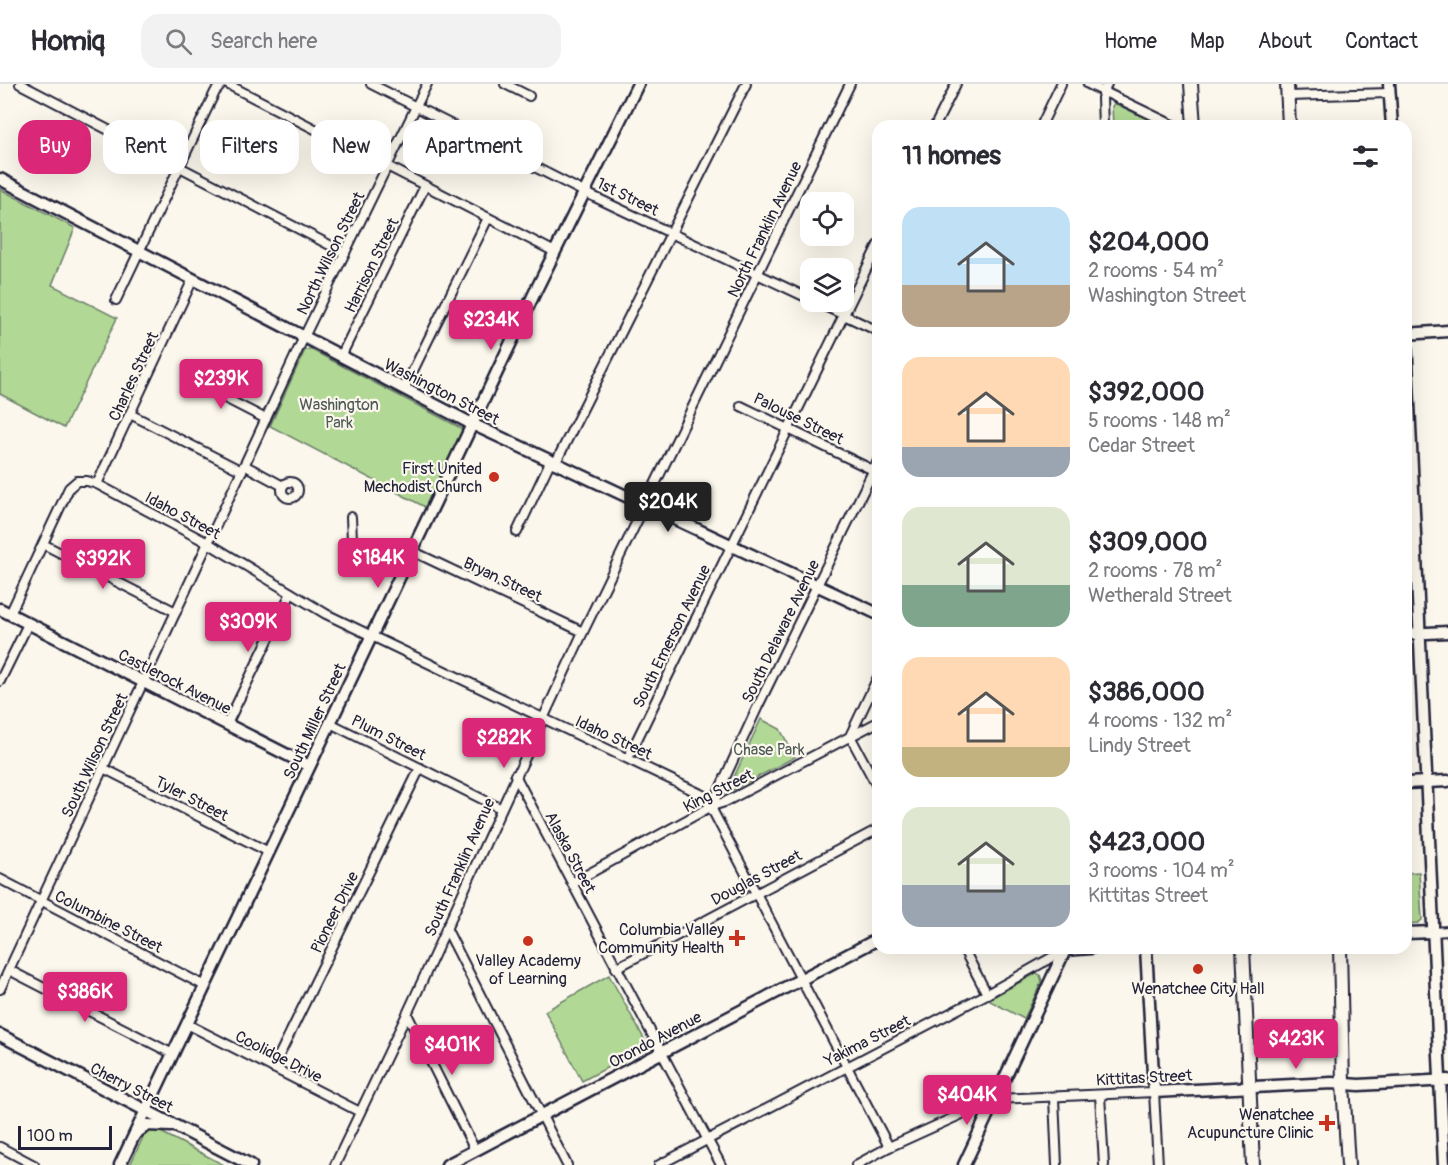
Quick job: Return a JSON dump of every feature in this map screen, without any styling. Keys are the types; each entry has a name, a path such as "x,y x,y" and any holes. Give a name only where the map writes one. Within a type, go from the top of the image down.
{"main road":[{"name":"South Miller Street","path":"120,1165 536,290 638,84"},
{"path":"1191,84 1194,120"},
{"path":"1389,88 1392,120"},
{"path":"1287,90 1289,120"},
{"name":"Washington Street","path":"0,179 472,424 872,611"},
{"path":"1412,335 1448,331"},
{"path":"1412,527 1444,1080 1444,1165"},
{"name":"Castlerock Avenue","path":"5,612 309,766"},
{"path":"1412,634 1448,632"},
{"path":"1412,783 1448,781"},
{"path":"1412,933 1434,932"},
{"name":"Orondo Avenue","path":"447,1165 872,942"},
{"path":"964,1165 1064,954"},
{"path":"1146,954 1154,1092"},
{"path":"1243,954 1253,1165"},
{"path":"1340,954 1343,1084 1348,1165"},
{"name":"Cherry Street","path":"0,1035 251,1165"},
{"name":"Kittitas Street","path":"1154,1092 1444,1080"},
{"path":"134,1135 147,1125 177,1127"}],"street":[{"path":"20,84 103,127"},
{"path":"188,150 215,92 222,84"},
{"path":"227,84 311,127"},
{"name":"1st Street","path":"371,84 584,192 800,294"},
{"name":"North Wilson Street","path":"391,158 428,84"},
{"path":"505,84 529,96"},
{"path":"517,532 672,234 746,84"},
{"name":"North Franklin Avenue","path":"701,386 850,84"},
{"path":"938,120 956,84"},
{"path":"1044,120 1061,84"},
{"path":"1088,84 1105,88 1164,120"},
{"path":"1103,120 1105,88"},
{"path":"1287,90 1389,88"},
{"path":"391,168 555,252"},
{"path":"188,171 345,253"},
{"path":"116,300 177,174"},
{"name":"North Wilson Street","path":"304,337 383,174"},
{"name":"Harrison Street","path":"341,356 425,186"},
{"path":"404,389 488,218"},
{"name":"South Emerson Avenue","path":"628,758 872,257"},
{"name":"Charles Street","path":"97,484 193,279"},
{"path":"837,312 872,328"},
{"name":"South Wilson Street","path":"0,989 304,337"},
{"path":"188,379 266,419"},
{"name":"South Franklin Avenue","path":"334,1165 407,1014 515,775 701,386"},
{"name":"Palouse Street","path":"741,406 872,470"},
{"path":"130,414 283,486"},
{"name":"South Delaware Avenue","path":"712,806 872,477"},
{"path":"5,612 43,544 69,488 77,481 97,484"},
{"name":"Idaho Street","path":"97,484 208,543 326,614 705,796 889,1147"},
{"path":"351,517 352,540 355,544 404,568"},
{"path":"43,544 176,612"},
{"name":"Bryan Street","path":"412,551 583,632"},
{"path":"227,724 291,593"},
{"path":"0,681 27,624"},
{"path":"872,690 850,736 872,777"},
{"name":"Plum Street","path":"330,723 500,808"},
{"name":"King Street","path":"572,883 712,806 725,802 872,725"},
{"name":"Tyler Street","path":"103,768 268,852"},
{"name":"Pioneer Drive","path":"273,1068 420,768"},
{"name":"Alaska Street","path":"515,775 721,1165"},
{"name":"Douglas Street","path":"616,968 755,892 872,832"},
{"name":"Columbine Street","path":"0,879 205,986"},
{"path":"446,928 567,1165"},
{"path":"1434,932 1448,931"},
{"path":"966,954 987,994"},
{"name":"Yakima Street","path":"659,1165 987,994 1057,954"},
{"path":"9,969 172,1054"},
{"path":"407,1014 475,1150"},
{"name":"Coolidge Drive","path":"187,1024 360,1112"},
{"path":"1154,1092 1158,1165"},
{"name":"Kittitas Street","path":"856,1165 889,1147 995,1099 1154,1092"},
{"path":"1100,1095 1104,1165"},
{"path":"1054,1098 1057,1165"},
{"path":"0,1147 34,1165"}],"green space":[{"path":"1115,103 1145,120 1113,120 1112,106"},
{"path":"0,189 75,228 52,285 117,318 64,428 0,394"},
{"name":"Washington Park","path":"310,349 461,428 462,433 425,507 270,426 305,350"},
{"name":"Chase Park","path":"761,719 780,729 795,757 731,791 728,790"},
{"path":"1419,872 1422,920 1412,924 1412,873"},
{"path":"1037,973 1042,981 1024,1019 990,1001 991,998"},
{"path":"609,975 648,1046 582,1081 545,1011"},
{"path":"153,1129 224,1165 130,1165 145,1133"}],"place":[{"name":"First United Mechodist Church","path":"494,477"},
{"name":"Columbia Valley Community Health","path":"737,938"},
{"name":"Valley Academy of Learning","path":"528,941"},
{"name":"Wenatchee City Hall","path":"1198,969"},
{"name":"Wenatchee Acupuncture Clinic","path":"1327,1123"}]}
